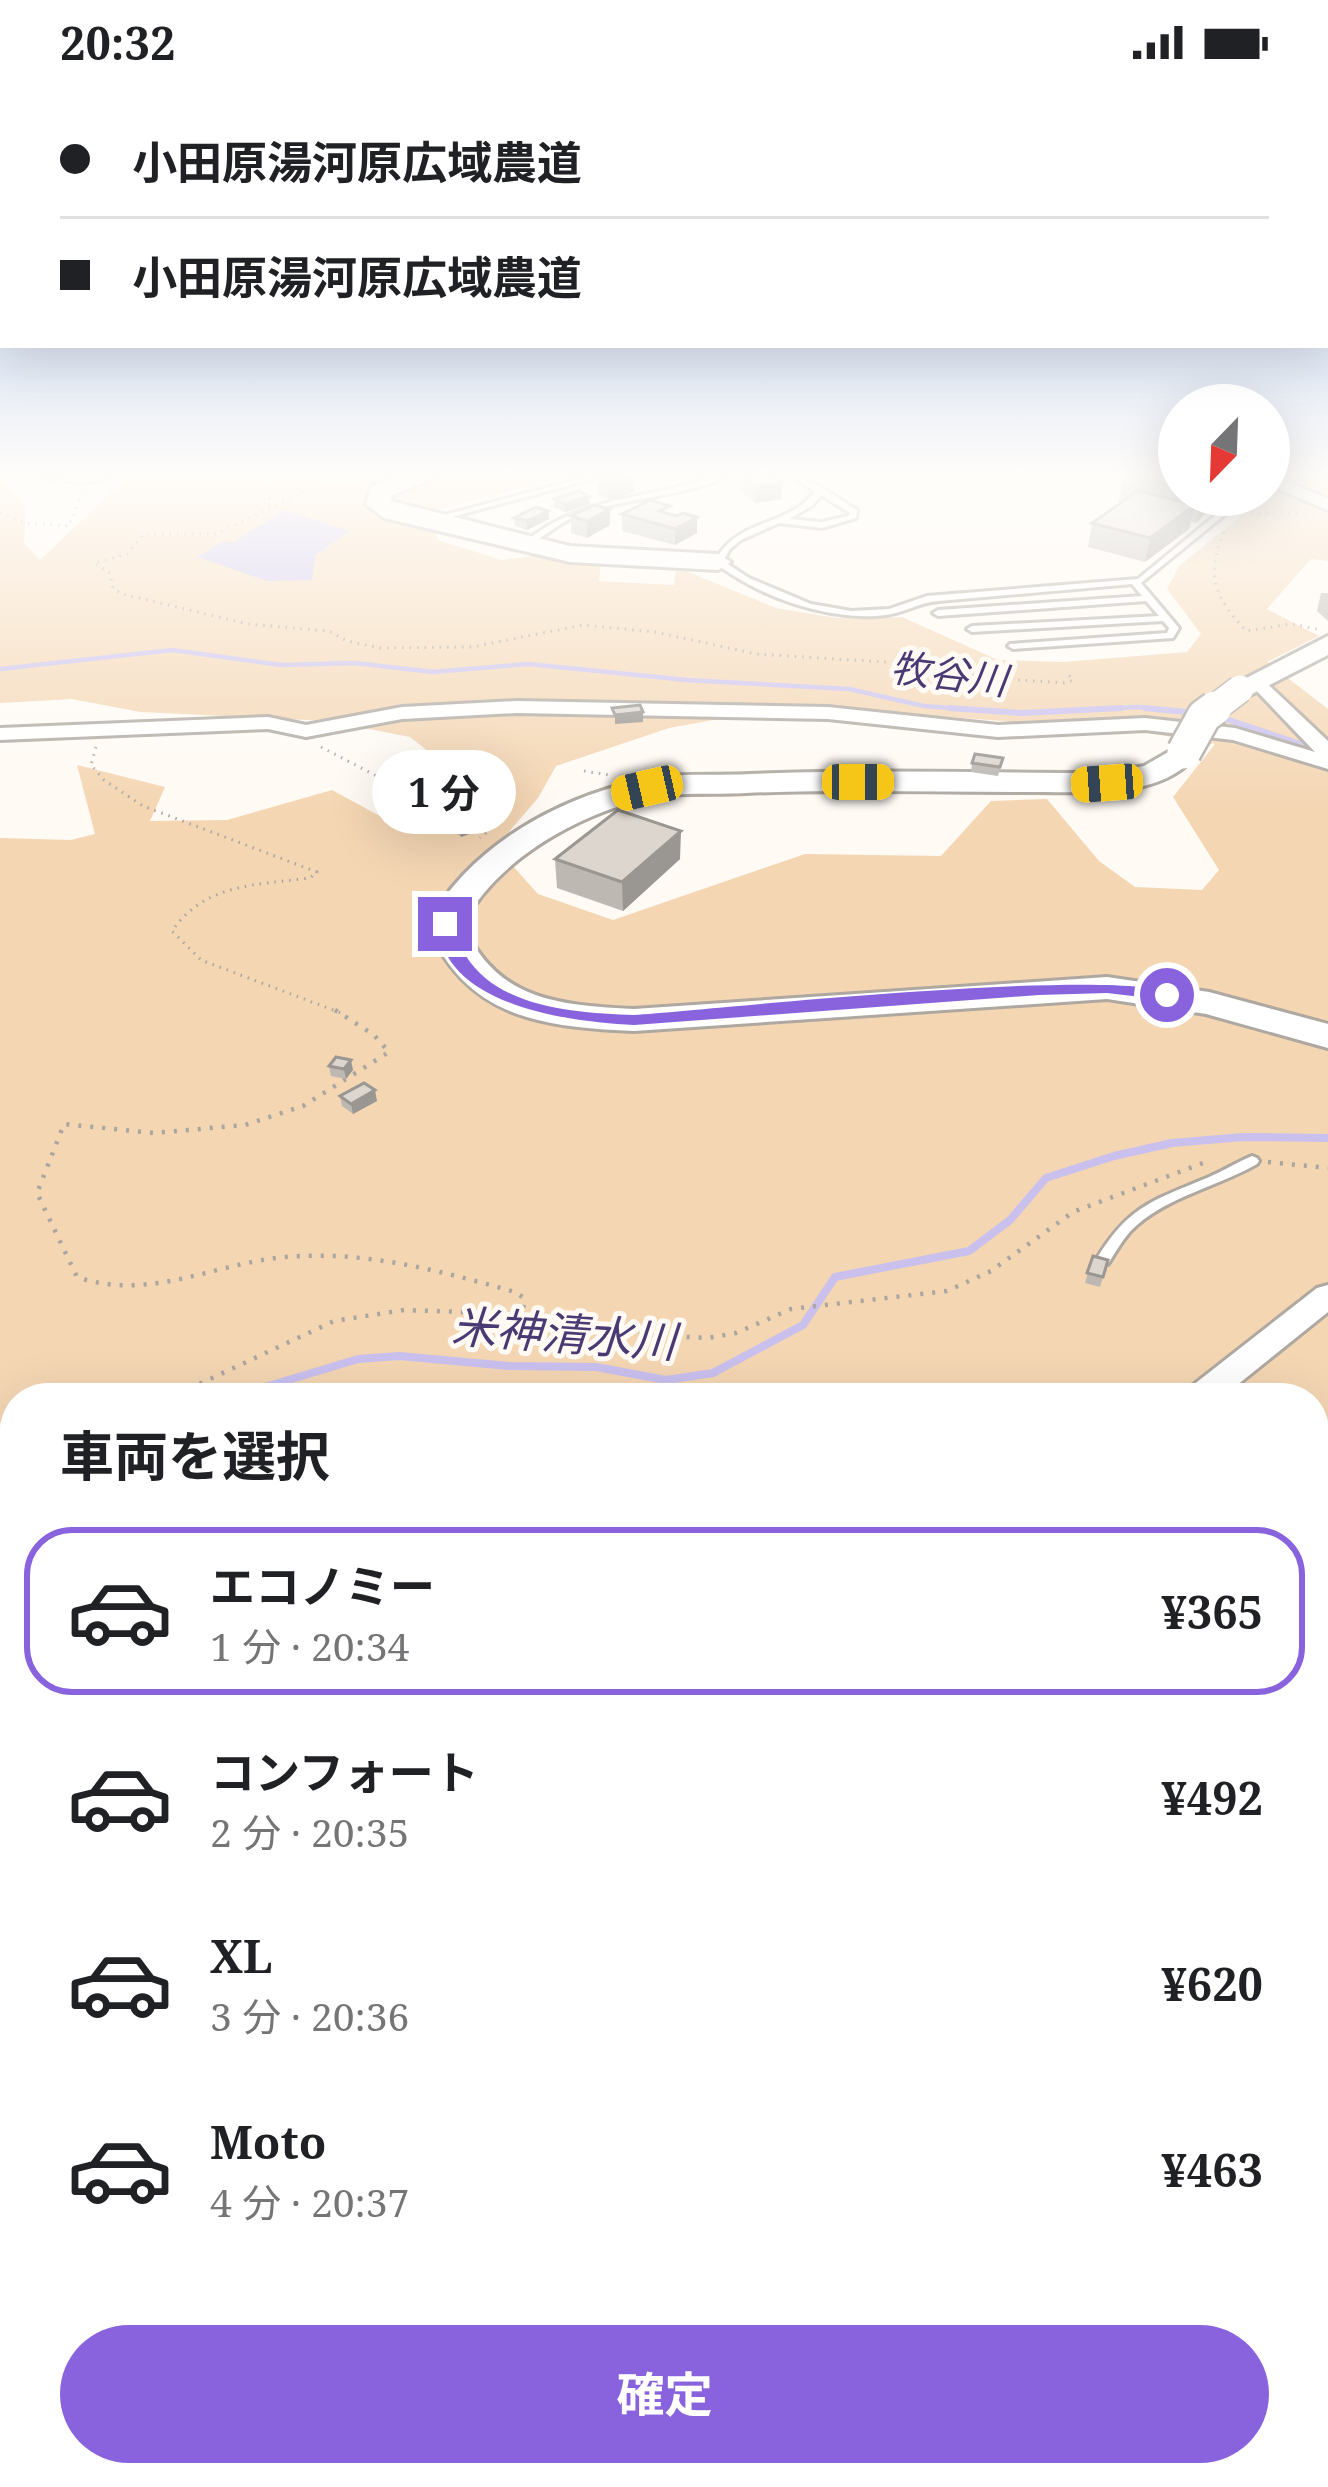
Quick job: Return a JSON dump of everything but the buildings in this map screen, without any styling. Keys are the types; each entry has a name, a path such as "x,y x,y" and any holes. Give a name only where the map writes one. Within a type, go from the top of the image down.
{"street":[{"path":"1328,644 1248,685 1204,716 1184,752 1154,773 1093,784 688,783 615,795 552,823 498,858 462,893 445,924 460,961 496,993 574,1017 634,1020 1107,988 1209,1003 1328,1036"},
{"path":"1248,685 1305,726 1328,759"},
{"path":"0,734 268,723 306,731 402,713 476,708 794,711 998,731 1145,724 1214,730 1328,759"},
{"path":"1218,1383 1328,1296"}],"lane":[{"path":"754,583 809,606 851,614 890,612 927,599 1121,583"},
{"path":"1013,646 1170,636 1174,628 1136,583"},
{"path":"938,613 1149,598"},
{"path":"972,629 1166,618"},
{"path":"1102,1260 1109,1246 1152,1204 1224,1179 1252,1161"}],"path":[{"path":"114,583 118,593 248,624 336,633 371,647 472,647 583,625 655,632 756,654 901,663 989,678 1066,683 1073,680 1068,674"},
{"path":"1209,583 1212,593 1246,631 1291,624 1328,632"},
{"path":"102,730 91,765 123,793 179,820 298,860 317,872 310,878 237,886 216,893 181,914 172,931 201,960 295,994 377,1034 388,1052 380,1063 305,1106 232,1128 125,1135 64,1124 37,1193 77,1277 118,1292 285,1257 325,1258 433,1267 515,1292 524,1298 523,1314"},
{"path":"306,731 327,752 491,828 470,848"},
{"path":"203,1383 334,1321 404,1310 523,1314 607,1333 708,1338 802,1308 963,1286 1072,1212 1200,1163 1252,1161 1328,1168"}],"shaded area":[{"path":"0,583 715,583 776,608 837,618 902,617 998,660 1063,662 1187,652 1201,634 1167,589 1170,583 1290,583 1267,609 1319,636 1267,662 1328,709 1328,1383 0,1383 0,838 71,840 95,834 77,765 165,787 150,821 227,820 332,790 389,821 431,820 464,779 410,737 328,721 141,712 72,699 0,703","holes":["795,705 1142,732 1215,744 1173,797 1219,870 1202,890 1135,887 1099,861 1047,799 991,801 941,856 805,854 613,920 538,894 496,847 538,798 556,766 669,728"]}],"waterway":[{"name":"牧谷川","path":"0,669 172,650 281,665 355,663 433,672 528,664 687,680 849,689 924,706 975,710"},
{"name":"牧谷川","path":"949,708 975,710"},
{"name":"牧谷川","path":"1088,710 1121,708"},
{"name":"牧谷川","path":"1145,708 1162,710"},
{"name":"牧谷川","path":"975,710 1088,710"},
{"name":"牧谷川","path":"975,710 991,711"},
{"name":"牧谷川","path":"1063,711 1088,710"},
{"name":"牧谷川","path":"1088,710 1162,710"},
{"name":"牧谷川","path":"1162,710 1197,713"},
{"name":"牧谷川","path":"1162,710 1175,711"},
{"name":"牧谷川","path":"1217,716 1312,748"},
{"name":"米神清水川","path":"278,1383 358,1359 399,1356 509,1366 596,1367 666,1380 713,1373 803,1325 835,1277 969,1251 1010,1220 1046,1178 1172,1143 1243,1137 1328,1138"}],"route":[{"path":"445,924 460,961 496,993 574,1017 634,1020 1039,990 1107,988 1167,995"}]}
